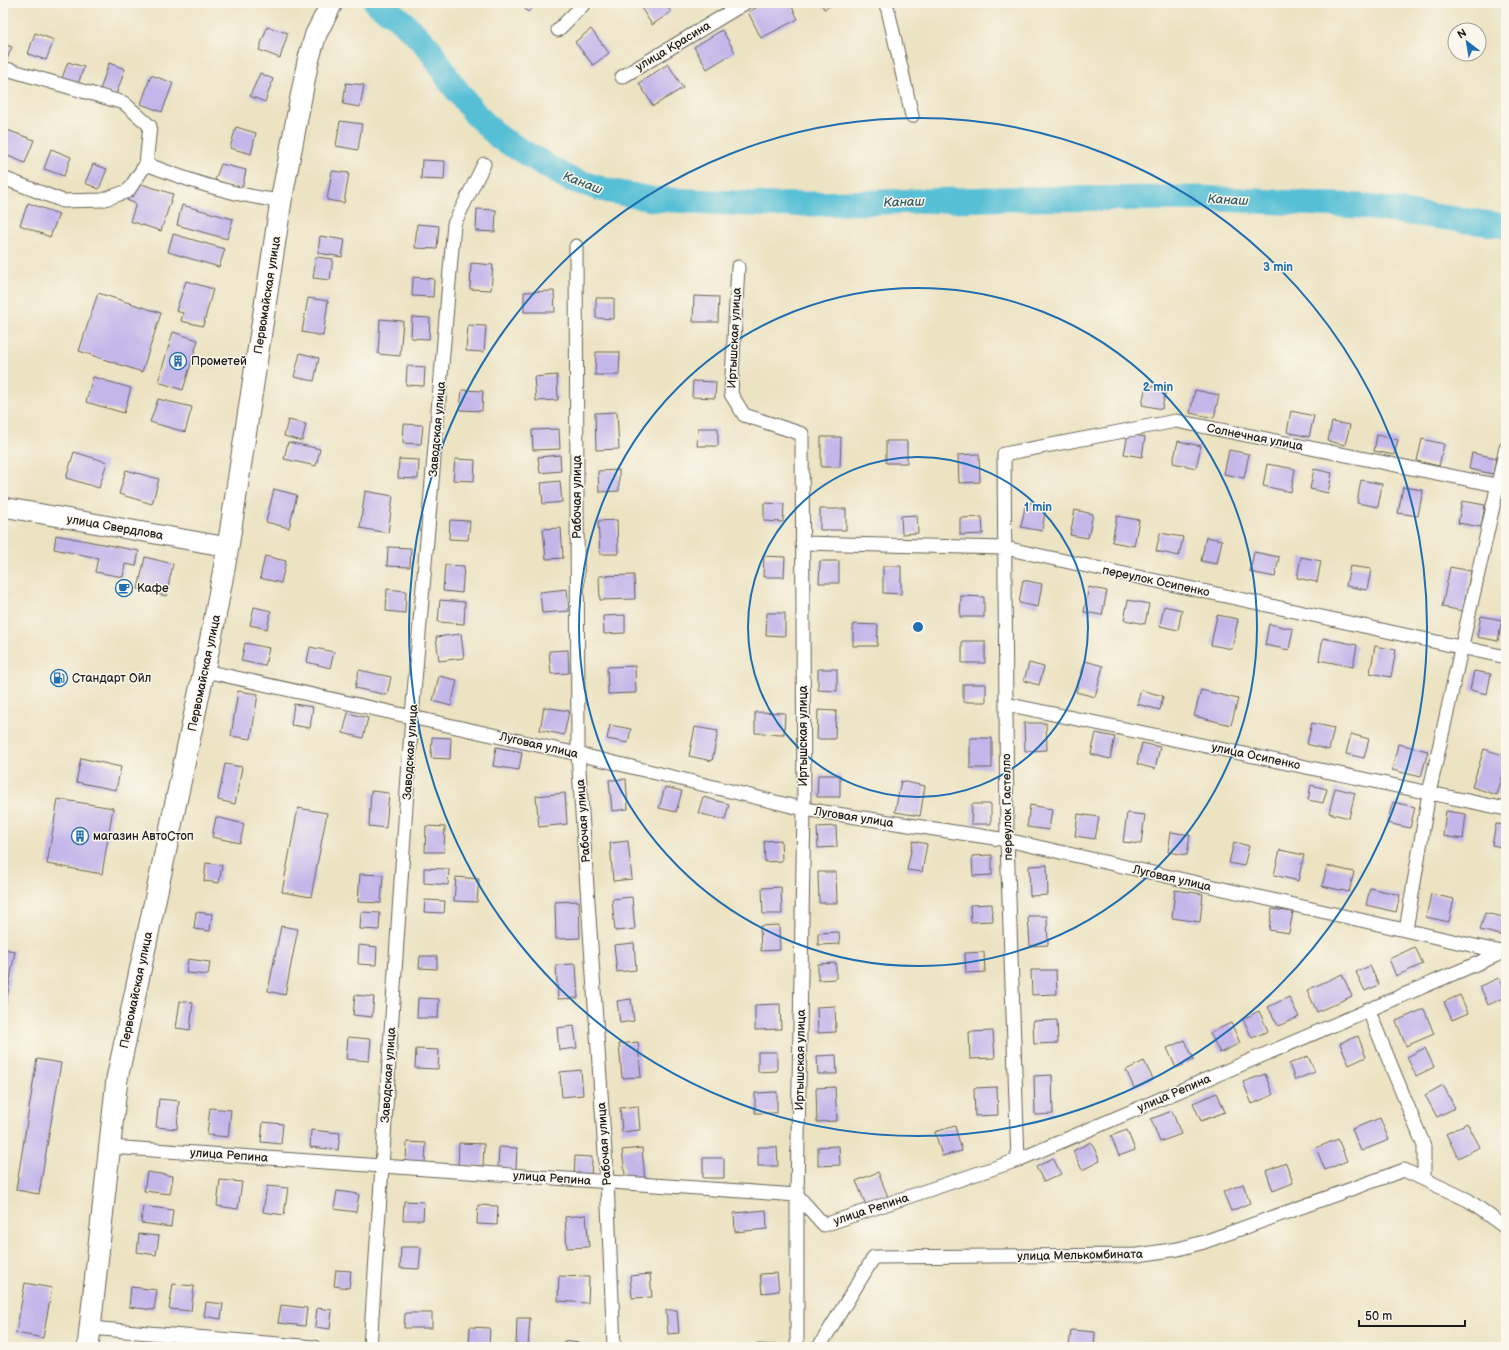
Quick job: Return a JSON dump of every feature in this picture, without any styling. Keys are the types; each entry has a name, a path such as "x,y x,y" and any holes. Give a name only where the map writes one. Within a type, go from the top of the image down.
{"main road":[{"name":"Первомайская улица","path":"89,1337 117,1079 205,671 228,547 281,201 308,62 316,34 330,6"},
{"name":"улица Свердлова","path":"3,507 228,547"}],"street":[{"path":"558,30 586,3"},
{"name":"улица Красина","path":"622,77 745,3"},
{"path":"885,3 888,10 912,116"},
{"path":"3,68 124,103 150,126 146,164 128,192 102,200 63,201 3,178"},
{"path":"146,164 216,189 249,197 281,201"},
{"name":"Заводская улица","path":"370,1347 412,716 454,224 484,164"},
{"name":"Рабочая улица","path":"576,246 578,754 606,1182 614,1347"},
{"name":"Иртышская улица","path":"738,267 732,394 744,415 802,434 804,809 797,1347"},
{"name":"Солнечная улица","path":"1004,454 1176,421 1501,486"},
{"path":"1406,930 1429,793 1501,486 1506,448"},
{"name":"переулок Гастелло","path":"1004,454 1007,840 1018,1160"},
{"name":"переулок Осипенко","path":"802,543 1005,548 1506,657"},
{"name":"Луговая улица","path":"205,671 578,754 804,809 1007,840 1505,952"},
{"name":"улица Осипенко","path":"1006,704 1506,809"},
{"name":"улица Репина","path":"110,1147 798,1195 824,1225 1018,1160 1368,1009 1505,952"},
{"path":"1368,1009 1424,1146 1424,1179"},
{"name":"улица Мелькомбината","path":"819,1347 874,1257 1138,1256 1178,1249 1204,1242 1404,1170 1468,1200 1506,1228"},
{"path":"89,1337 314,1347"}],"building":[{"path":"519,3 538,3 528,12"},
{"path":"644,3 665,3 671,12 652,25 640,6"},
{"path":"765,3 790,3 798,19 761,38 748,12"},
{"path":"821,3 836,3 824,9"},
{"path":"267,27 288,33 280,58 259,50"},
{"path":"591,29 609,53 593,65 575,42"},
{"path":"722,30 735,52 707,69 694,47"},
{"path":"35,33 54,40 46,60 28,54"},
{"path":"3,44 12,47 7,59 3,58"},
{"path":"68,62 84,67 78,84 62,78"},
{"path":"109,63 125,69 116,95 100,90"},
{"path":"668,64 683,88 653,106 639,83"},
{"path":"260,73 273,79 265,102 250,96"},
{"path":"151,75 173,83 162,112 141,104"},
{"path":"346,83 364,85 360,107 343,104"},
{"path":"340,121 362,124 358,150 336,146"},
{"path":"236,127 256,133 251,154 230,148"},
{"path":"7,130 34,140 25,163 3,154 3,141"},
{"path":"51,149 71,157 64,176 44,169"},
{"path":"422,160 445,161 444,180 421,179"},
{"path":"93,164 107,169 99,189 85,183"},
{"path":"221,164 246,170 242,189 215,180"},
{"path":"332,171 349,173 344,203 327,200"},
{"path":"135,182 173,194 161,231 130,221 136,204 127,200"},
{"path":"28,203 59,214 50,237 20,225"},
{"path":"182,205 233,219 227,239 177,225"},
{"path":"477,209 496,210 495,232 476,231"},
{"path":"417,224 439,226 437,249 415,248"},
{"path":"173,234 225,249 219,267 168,252"},
{"path":"320,236 345,240 342,257 318,253"},
{"path":"316,257 333,259 330,280 313,278"},
{"path":"471,263 493,265 491,290 470,289"},
{"path":"413,277 434,279 433,297 412,296"},
{"path":"186,281 213,289 203,326 181,321 183,313 176,311"},
{"path":"554,291 555,312 524,312 524,292"},
{"path":"98,293 161,313 142,372 79,351"},
{"path":"694,296 719,297 718,322 693,322"},
{"path":"308,298 328,301 323,336 302,332"},
{"path":"596,298 614,298 614,319 596,318"},
{"path":"412,317 430,318 429,339 411,338"},
{"path":"380,319 403,321 400,356 378,354"},
{"path":"468,325 486,326 484,352 466,351"},
{"name":"Прометей","path":"173,332 198,340 183,390 158,382"},
{"path":"596,352 620,352 619,375 595,375"},
{"path":"300,353 319,358 314,381 294,377"},
{"path":"407,366 425,367 424,386 406,385"},
{"path":"557,375 558,400 536,401 534,377"},
{"path":"93,377 131,388 124,413 86,402"},
{"path":"693,381 716,382 715,398 692,397"},
{"path":"1146,385 1166,389 1162,409 1142,405"},
{"path":"462,390 483,391 482,411 460,410"},
{"path":"1195,390 1219,395 1214,418 1190,413"},
{"path":"158,399 192,407 185,432 150,422"},
{"path":"1291,411 1314,416 1309,437 1287,432"},
{"path":"617,412 619,449 596,450 595,413"},
{"path":"288,420 306,424 302,441 284,436"},
{"path":"1332,422 1350,425 1345,445 1328,441"},
{"path":"404,424 423,425 421,444 403,443"},
{"path":"698,428 718,428 718,446 697,446"},
{"path":"559,429 560,449 533,450 532,430"},
{"path":"1128,434 1145,437 1142,457 1124,454"},
{"path":"1377,435 1398,440 1394,455 1374,451"},
{"path":"821,437 841,437 840,467 821,467"},
{"path":"1422,439 1444,444 1439,466 1417,461"},
{"path":"886,441 907,441 907,463 886,463"},
{"path":"1178,441 1201,446 1196,468 1173,463"},
{"path":"288,442 320,449 316,466 284,459"},
{"path":"1229,450 1249,454 1244,478 1224,474"},
{"path":"74,452 107,462 99,488 66,478"},
{"path":"1472,453 1496,458 1493,474 1469,469"},
{"path":"979,454 980,482 959,483 958,455"},
{"path":"560,455 561,471 540,473 538,457"},
{"path":"399,459 419,460 418,479 398,478"},
{"path":"455,459 475,460 474,481 453,480"},
{"path":"1267,464 1295,469 1291,492 1263,486"},
{"path":"1314,469 1332,473 1328,493 1310,489"},
{"path":"126,470 159,479 152,504 119,494"},
{"path":"619,470 619,491 599,492 598,471"},
{"path":"1361,480 1382,484 1378,507 1357,503"},
{"path":"560,481 562,502 543,504 541,483"},
{"path":"1403,487 1423,490 1418,516 1398,513"},
{"path":"274,489 297,495 289,528 266,522"},
{"path":"365,491 393,496 388,533 360,528"},
{"path":"1462,501 1485,505 1481,527 1458,523"},
{"path":"1026,502 1046,506 1042,531 1021,527"},
{"path":"764,503 784,504 783,522 764,521"},
{"path":"820,509 846,509 846,530 820,530"},
{"path":"1075,510 1093,514 1088,538 1070,535"},
{"path":"917,515 918,533 902,534 901,516"},
{"path":"1117,516 1139,520 1134,546 1112,542"},
{"path":"982,517 983,534 960,535 960,518"},
{"path":"450,520 470,521 468,540 449,539"},
{"path":"617,520 618,554 600,554 598,521"},
{"path":"561,528 563,558 546,559 543,529"},
{"path":"1160,533 1183,537 1179,556 1156,551"},
{"path":"56,535 139,551 136,566 125,564 123,577 95,572 98,558 54,549"},
{"path":"1206,537 1222,540 1217,564 1201,561"},
{"path":"388,547 411,548 410,567 387,566"},
{"path":"1254,552 1279,557 1275,577 1250,572"},
{"path":"265,556 286,561 281,583 260,578"},
{"path":"764,556 785,557 784,577 763,577"},
{"path":"145,557 173,564 166,596 138,589"},
{"path":"1301,557 1321,561 1317,582 1297,578"},
{"path":"820,561 839,561 839,583 819,583"},
{"path":"445,565 464,566 462,593 443,591"},
{"path":"883,566 901,566 901,594 883,593"},
{"path":"1350,566 1371,569 1367,590 1346,586"},
{"path":"1450,567 1471,571 1463,611 1442,607"},
{"path":"634,575 635,599 600,600 599,576"},
{"path":"1023,580 1042,584 1038,607 1019,603"},
{"path":"1089,587 1107,591 1102,615 1084,612"},
{"path":"387,589 406,591 405,613 386,611"},
{"path":"567,589 569,611 542,613 540,592"},
{"path":"961,596 984,597 984,617 960,617"},
{"path":"440,600 465,602 464,624 438,622"},
{"path":"1128,600 1149,604 1145,624 1124,620"},
{"path":"1164,606 1182,610 1178,630 1160,626"},
{"path":"254,607 271,611 267,629 250,625"},
{"path":"767,613 785,613 785,636 766,635"},
{"path":"625,615 625,633 604,634 603,616"},
{"path":"1217,615 1238,619 1232,649 1211,645"},
{"path":"1481,616 1502,620 1498,641 1477,637"},
{"path":"853,624 878,625 877,646 853,646"},
{"path":"1269,624 1293,629 1289,650 1265,645"},
{"path":"461,634 464,658 439,661 436,637"},
{"path":"1323,638 1357,645 1353,667 1319,660"},
{"path":"962,641 985,641 985,663 962,663"},
{"path":"245,643 269,648 265,666 241,661"},
{"path":"1375,646 1396,650 1391,677 1370,673"},
{"path":"310,647 334,652 330,668 307,662"},
{"path":"568,650 569,673 551,674 549,651"},
{"path":"1085,661 1103,666 1095,697 1076,692"},
{"path":"1029,663 1044,667 1039,685 1024,681"},
{"path":"635,666 636,693 608,694 607,667"},
{"path":"818,669 837,669 837,691 818,690"},
{"path":"359,670 391,677 387,695 355,688"},
{"path":"1474,671 1491,674 1487,694 1470,690"},
{"path":"439,676 457,680 451,706 433,701"},
{"path":"963,684 986,684 986,702 963,702"},
{"path":"1141,690 1163,696 1160,710 1137,704"},
{"path":"1201,690 1238,699 1231,725 1194,716"},
{"path":"238,691 258,694 251,739 231,736"},
{"path":"294,704 313,707 310,728 291,725"},
{"path":"544,707 569,711 564,735 540,730"},
{"path":"818,710 836,711 835,739 817,739"},
{"path":"755,712 785,713 784,734 755,733"},
{"path":"348,713 368,718 363,738 343,733"},
{"path":"1024,723 1046,723 1047,750 1025,751"},
{"path":"1312,723 1334,728 1329,750 1307,744"},
{"path":"610,725 631,729 628,743 607,739"},
{"path":"695,727 718,731 712,761 689,756"},
{"path":"1096,733 1115,737 1110,759 1091,754"},
{"path":"1351,734 1369,739 1364,758 1346,754"},
{"path":"432,737 451,738 450,759 431,758"},
{"path":"970,738 992,738 992,768 970,768"},
{"path":"1142,743 1160,747 1155,769 1137,764"},
{"path":"1398,744 1428,751 1421,777 1392,770"},
{"path":"496,747 522,752 519,770 493,766"},
{"path":"1484,749 1506,756 1506,765 1497,795 1472,787"},
{"path":"81,758 121,767 116,790 76,782"},
{"path":"225,764 242,767 235,804 218,800"},
{"path":"818,775 840,775 840,797 817,797"},
{"path":"626,779 628,809 612,811 609,780"},
{"path":"901,781 925,786 920,816 895,812"},
{"path":"1311,785 1327,789 1323,803 1308,800"},
{"path":"665,787 682,791 676,812 659,808"},
{"path":"1335,788 1355,793 1349,818 1329,813"},
{"path":"371,791 389,793 386,828 369,826"},
{"path":"565,793 567,824 539,827 536,796"},
{"path":"703,797 729,804 725,820 698,813"},
{"name":"магазин АвтоСтоп","path":"58,799 113,808 102,874 47,864"},
{"path":"1393,802 1415,807 1410,828 1387,823"},
{"path":"972,804 991,804 991,824 971,824"},
{"path":"1030,805 1052,809 1049,830 1027,827"},
{"path":"298,808 327,813 311,897 282,892"},
{"path":"1446,811 1466,814 1463,839 1443,836"},
{"path":"1127,813 1145,815 1141,844 1123,842"},
{"path":"1078,814 1099,817 1095,839 1075,836"},
{"path":"216,817 244,824 240,843 212,837"},
{"path":"1496,824 1506,825 1506,848 1492,845"},
{"path":"426,826 445,827 444,852 425,852"},
{"path":"836,826 837,847 818,848 817,827"},
{"path":"1171,832 1190,835 1187,855 1168,852"},
{"path":"781,840 782,861 765,862 764,841"},
{"path":"628,841 632,879 613,881 610,843"},
{"path":"913,841 927,844 922,872 907,870"},
{"path":"1234,842 1249,846 1244,866 1229,863"},
{"path":"1280,850 1304,855 1298,881 1274,875"},
{"path":"992,855 992,875 973,876 972,856"},
{"path":"206,863 222,865 219,883 204,881"},
{"path":"1047,865 1048,895 1030,896 1029,866"},
{"path":"1327,866 1354,872 1349,892 1322,886"},
{"path":"424,868 449,869 448,885 424,883"},
{"path":"818,872 836,872 837,903 819,903"},
{"path":"360,874 383,875 381,903 358,902"},
{"path":"456,877 479,879 477,902 454,901"},
{"path":"781,887 782,914 763,914 762,888"},
{"path":"1370,888 1400,895 1396,912 1366,905"},
{"path":"1175,890 1203,894 1200,922 1172,918"},
{"path":"1431,894 1454,899 1449,922 1426,917"},
{"path":"632,897 635,929 615,931 612,899"},
{"path":"425,900 445,901 444,913 424,912"},
{"path":"579,901 580,938 556,939 555,902"},
{"path":"992,904 993,921 971,922 970,905"},
{"path":"1272,909 1293,912 1289,933 1269,930"},
{"path":"196,912 212,914 210,931 194,929"},
{"path":"361,912 380,913 379,930 360,929"},
{"path":"1485,913 1504,917 1500,935 1480,930"},
{"path":"1028,916 1047,916 1048,945 1030,946"},
{"path":"779,925 780,950 761,951 760,926"},
{"path":"281,926 298,929 285,995 268,991"},
{"path":"839,932 840,944 818,945 818,933"},
{"path":"634,943 636,970 617,972 614,945"},
{"path":"359,945 377,947 376,965 358,964"},
{"path":"1415,947 1423,964 1396,976 1389,959"},
{"path":"3,949 15,951 4,1015 3,1015"},
{"path":"984,952 985,972 966,973 965,953"},
{"path":"420,956 437,956 437,969 419,968"},
{"path":"188,959 210,962 208,975 186,973"},
{"path":"836,963 836,979 818,980 818,964"},
{"path":"576,964 578,998 558,999 556,965"},
{"path":"1370,966 1379,985 1365,991 1356,972"},
{"path":"1031,970 1056,970 1057,994 1032,995"},
{"path":"1342,974 1352,996 1317,1012 1307,990"},
{"path":"1499,978 1506,997 1488,1005 1480,986"},
{"path":"355,995 374,997 372,1017 353,1015"},
{"path":"1460,995 1468,1013 1452,1020 1444,1002"},
{"path":"1289,997 1299,1017 1278,1026 1268,1007"},
{"path":"418,998 439,999 438,1018 417,1018"},
{"path":"631,999 634,1021 620,1023 617,1001"},
{"path":"180,1001 193,1003 190,1030 176,1028"},
{"path":"780,1004 781,1029 755,1030 755,1005"},
{"path":"835,1006 836,1032 818,1033 817,1007"},
{"path":"1424,1009 1434,1034 1406,1046 1396,1021"},
{"path":"1259,1011 1268,1031 1252,1038 1243,1019"},
{"path":"1057,1020 1058,1043 1034,1044 1033,1021"},
{"path":"1231,1023 1240,1043 1220,1053 1210,1033"},
{"path":"574,1026 577,1048 559,1050 557,1028"},
{"path":"993,1031 995,1058 970,1059 969,1032"},
{"path":"1358,1036 1366,1057 1349,1065 1340,1043"},
{"path":"348,1037 371,1039 369,1061 346,1059"},
{"path":"1185,1040 1194,1060 1176,1068 1167,1048"},
{"path":"638,1042 641,1077 622,1078 619,1044"},
{"path":"1425,1048 1434,1067 1416,1076 1407,1057"},
{"path":"416,1049 439,1050 438,1069 415,1068"},
{"path":"758,1052 777,1052 777,1071 758,1072"},
{"path":"836,1055 837,1074 818,1074 817,1056"},
{"path":"1308,1056 1315,1072 1295,1080 1289,1064"},
{"path":"37,1059 61,1063 39,1194 16,1190"},
{"path":"1144,1061 1153,1079 1134,1088 1126,1070"},
{"path":"581,1070 583,1095 562,1097 560,1072"},
{"path":"1265,1074 1273,1095 1252,1104 1243,1082"},
{"path":"1052,1075 1053,1114 1035,1115 1034,1076"},
{"path":"1443,1085 1455,1108 1437,1117 1425,1095"},
{"path":"835,1087 837,1121 817,1122 816,1088"},
{"path":"997,1087 998,1115 975,1116 974,1088"},
{"path":"777,1092 777,1113 755,1113 755,1093"},
{"path":"1217,1093 1225,1112 1201,1121 1193,1103"},
{"path":"159,1099 179,1101 177,1129 156,1127"},
{"path":"638,1106 640,1130 622,1132 620,1108"},
{"path":"210,1108 231,1110 228,1137 207,1135"},
{"path":"1172,1111 1181,1134 1160,1142 1151,1119"},
{"path":"1380,1118 1389,1140 1361,1151 1352,1129"},
{"path":"263,1122 283,1124 281,1144 261,1142"},
{"path":"1467,1123 1480,1147 1458,1158 1446,1134"},
{"path":"955,1126 962,1151 942,1156 935,1132"},
{"path":"311,1130 340,1133 338,1150 310,1147"},
{"path":"1127,1130 1135,1150 1119,1156 1111,1136"},
{"path":"1338,1139 1347,1161 1325,1170 1316,1148"},
{"path":"407,1142 426,1143 425,1163 406,1162"},
{"path":"1091,1142 1100,1161 1082,1170 1073,1151"},
{"path":"459,1143 484,1144 483,1166 458,1165"},
{"path":"839,1146 840,1165 818,1166 818,1147"},
{"path":"499,1147 517,1148 516,1169 498,1168"},
{"path":"758,1147 777,1147 778,1166 758,1166"},
{"path":"642,1148 645,1181 626,1183 622,1150"},
{"path":"575,1156 592,1157 591,1181 574,1180"},
{"path":"703,1158 724,1158 724,1178 703,1178"},
{"path":"1053,1158 1061,1174 1044,1182 1036,1167"},
{"path":"1286,1163 1293,1183 1273,1191 1266,1171"},
{"path":"147,1172 173,1176 170,1194 144,1191"},
{"path":"878,1172 888,1197 866,1205 856,1181"},
{"path":"220,1180 242,1182 238,1209 217,1206"},
{"path":"1243,1184 1250,1203 1231,1211 1223,1192"},
{"path":"267,1186 288,1188 284,1215 263,1212"},
{"path":"337,1191 359,1194 356,1212 334,1209"},
{"path":"404,1201 424,1202 423,1220 403,1220"},
{"path":"478,1205 498,1206 497,1225 477,1224"},
{"path":"143,1206 173,1210 171,1227 141,1223"},
{"path":"766,1210 767,1229 735,1232 734,1213"},
{"path":"586,1215 589,1247 567,1248 565,1217"},
{"path":"139,1234 159,1236 156,1255 137,1252"},
{"path":"401,1247 421,1247 419,1269 400,1268"},
{"path":"336,1270 351,1271 349,1288 334,1286"},
{"path":"777,1273 779,1291 762,1293 760,1274"},
{"path":"650,1274 652,1297 632,1298 630,1276"},
{"path":"559,1276 589,1277 588,1303 558,1301"},
{"path":"25,1283 52,1288 43,1338 16,1333"},
{"path":"173,1284 194,1286 191,1311 169,1309"},
{"path":"131,1287 157,1290 154,1310 129,1307"},
{"path":"206,1302 223,1304 221,1319 204,1316"},
{"path":"281,1305 307,1308 305,1326 278,1323"},
{"path":"317,1308 332,1310 330,1329 315,1327"},
{"path":"666,1310 677,1310 679,1333 668,1334"},
{"path":"405,1313 432,1313 432,1328 404,1328"},
{"path":"517,1318 530,1318 528,1347 516,1347"},
{"path":"470,1327 490,1328 489,1347 469,1346"},
{"path":"1071,1330 1095,1332 1094,1347 1069,1347"},
{"path":"564,1341 593,1345 593,1347 563,1347"},
{"path":"757,1344 779,1345 779,1347 757,1347"}],"waterway":[{"name":"Канаш","path":"376,3 401,20 430,49 449,80 476,115 500,138 569,179 609,191 652,199 773,205 992,199 1201,198 1359,206 1506,226"}],"place":[{"name":"Прометей","path":"178,361"},
{"name":"Кафе","path":"124,588"},
{"name":"Стандарт Ойл","path":"59,678"},
{"name":"магазин АвтоСтоп","path":"80,836"}]}
